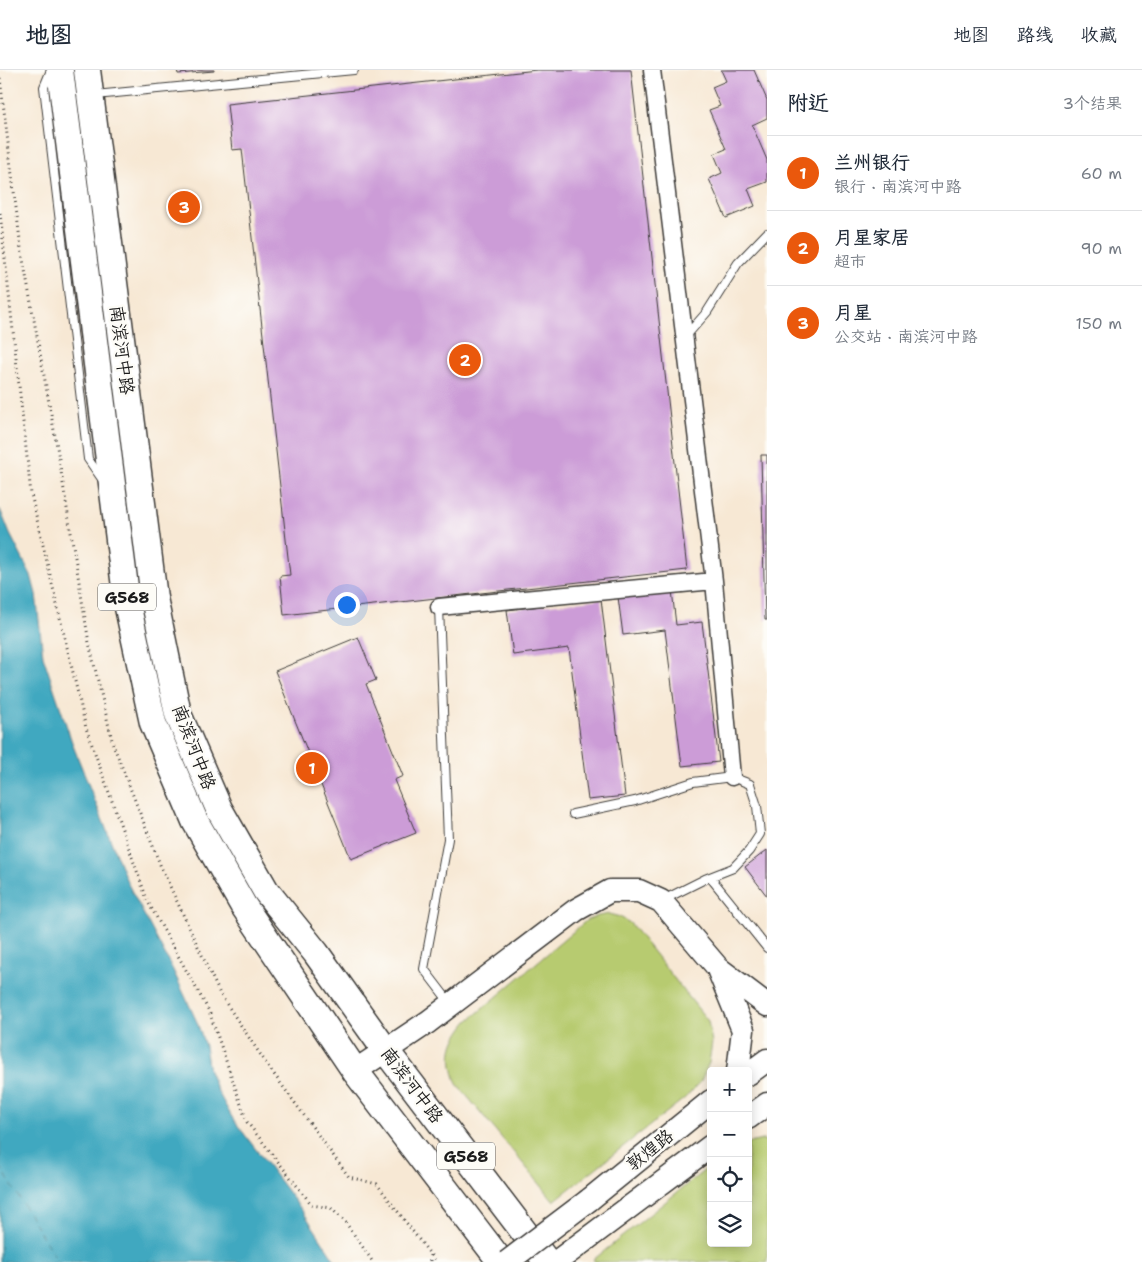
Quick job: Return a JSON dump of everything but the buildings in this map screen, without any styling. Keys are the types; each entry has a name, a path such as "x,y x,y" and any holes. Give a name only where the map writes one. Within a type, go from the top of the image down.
{"highway":[{"name":"南滨河中路","path":"60,70 128,603 153,722 195,821 243,905 355,1071 500,1262"},
{"name":"南滨河中路","path":"87,70 154,598 178,714 219,809 266,891 316,954 386,1051 547,1262"}],"main road":[{"path":"355,1071 451,1004 576,910 610,891 639,891 661,901 718,968 767,1005"},
{"path":"718,968 743,1030 738,1067"},
{"path":"752,1071 767,1060"},
{"name":"敦煌路","path":"507,1262 589,1200 707,1104"},
{"path":"752,1115 767,1104"},
{"path":"752,1122 767,1117"},
{"name":"敦煌路","path":"556,1262 707,1149"}],"street":[{"path":"652,70 714,581 732,777"},
{"path":"439,607 714,581"}],"lane":[{"path":"51,70 44,87 88,459 114,496"},
{"path":"90,96 354,70"},
{"path":"684,339 708,312 738,263 767,233"},
{"path":"439,607 448,839 424,969 451,1004"},
{"path":"573,814 635,801 693,782 732,777 750,784 757,806 760,834 749,851 733,868 661,901"},
{"path":"710,877 767,948"}],"path":[{"path":"0,78 21,248 57,447 89,643 113,744 161,867 220,994 268,1066 349,1177 377,1184 436,1262"},
{"path":"0,213 31,494 86,728 148,902 209,1011 247,1122 312,1205 331,1208 346,1224 373,1262"},
{"path":"430,1254 430,1262"}],"green space":[{"path":"609,914 620,917 630,923 708,1021 712,1042 709,1063 700,1083 685,1098 554,1201 457,1084 452,1066 452,1051 457,1036 468,1021 587,920"},
{"path":"767,1141 767,1262 595,1262 593,1260 707,1168 707,1247 752,1247 752,1142"}],"water":[{"path":"0,509 10,534 31,575 36,594 43,656 74,748 128,884 173,970 197,1022 205,1046 209,1071 216,1088 233,1119 304,1213 336,1262 0,1262"}],"ferry route":[{"path":"0,1166 58,1262"}],"place":[{"name":"月星","path":"184,207"},
{"name":"月星家居","path":"465,360"},
{"name":"兰州银行","path":"312,768"}]}
